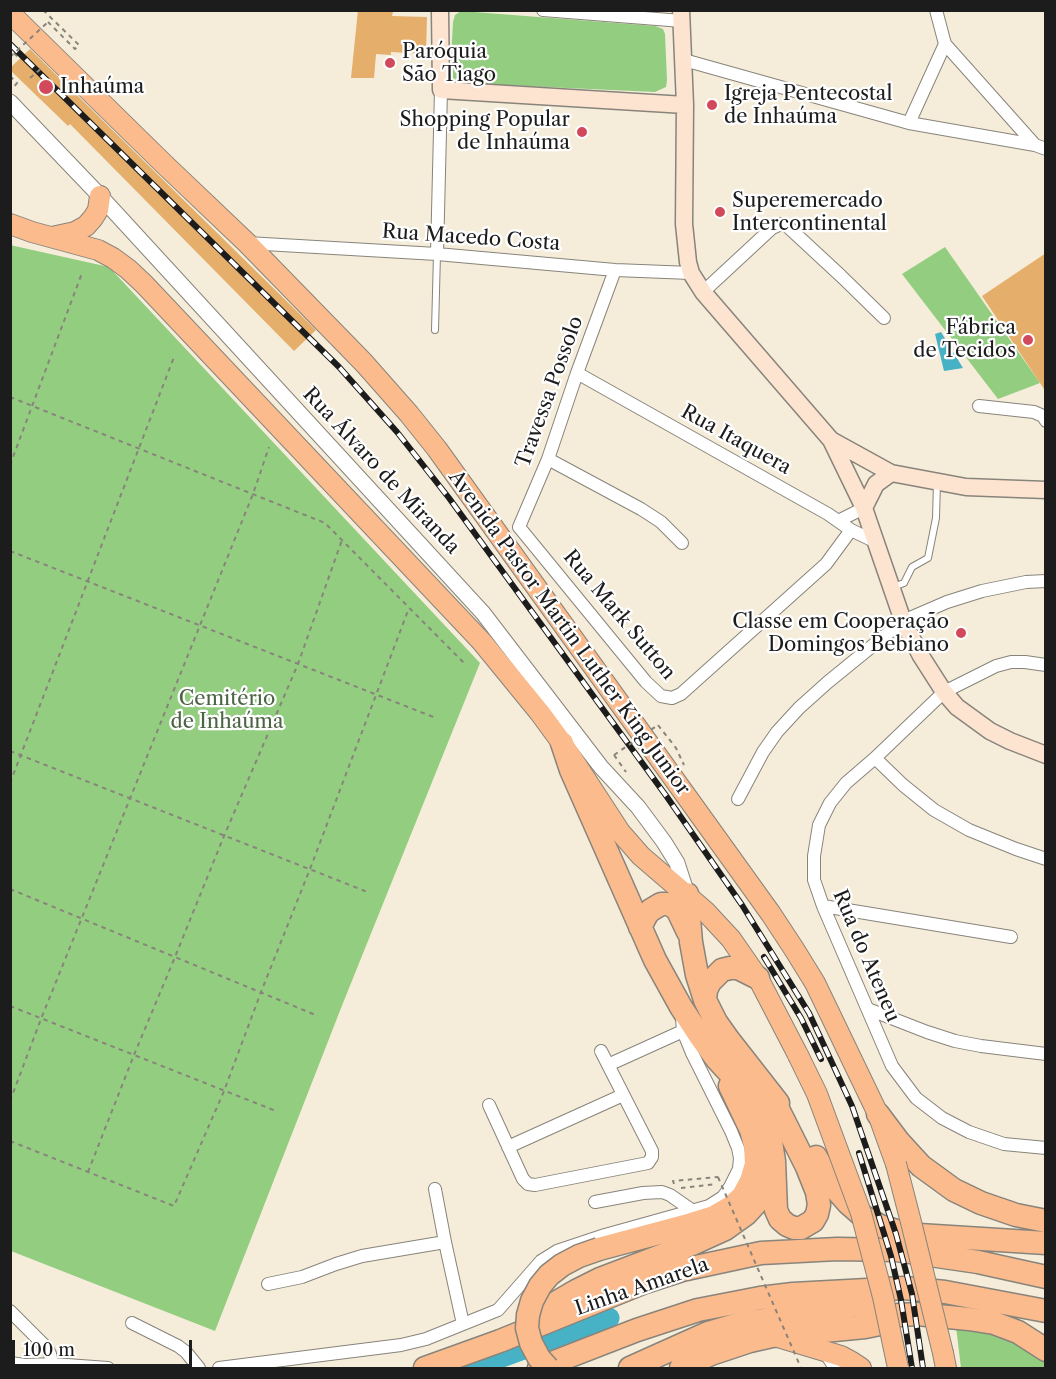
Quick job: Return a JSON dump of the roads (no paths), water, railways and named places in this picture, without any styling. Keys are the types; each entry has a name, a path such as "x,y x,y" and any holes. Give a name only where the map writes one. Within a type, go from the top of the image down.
{"highway":[{"path":"548,1368 539,1358 531,1343 527,1328 532,1301 544,1281 562,1265 579,1256 685,1226 714,1216 731,1207 743,1196 756,1164 750,1130 739,1103 716,1058 681,1007 655,960 571,770 562,743"},
{"path":"687,894 697,975 705,1000 716,1022 796,1127 833,1186 848,1203 880,1226 900,1232 1046,1243"},
{"path":"640,927 651,910 661,904 667,904 673,906 682,917 692,942"},
{"path":"705,1000 710,982 722,970 738,968 758,978"},
{"path":"716,1058 748,1093 760,1110 769,1134 774,1161 776,1210 780,1219 787,1225 801,1228 813,1221 817,1214 819,1205 817,1192 770,1093"},
{"path":"878,1114 921,1166 954,1190 981,1203 1016,1215 1046,1221"},
{"path":"500,1341 549,1306 584,1287 725,1229 746,1214 757,1202 774,1161"},
{"path":"896,1250 944,1247 1046,1255"},
{"name":"Linha Amarela","path":"425,1368 500,1341 645,1282 716,1261 761,1253 837,1249 896,1250 978,1262 1046,1277"},
{"path":"681,1368 769,1328 870,1302 904,1288"},
{"name":"Linha Amarela","path":"539,1368 637,1330 698,1310 793,1294 904,1288 945,1292 1046,1311"},
{"path":"630,1368 708,1333 732,1326 769,1328 796,1322 904,1314 930,1314 994,1323 1018,1332 1046,1350"}],"main road":[{"path":"440,10 441,90 685,105"},
{"name":"Avenida Pastor Martin Luther King Junior","path":"10,13 247,243 364,363 409,414 451,468 771,915 815,983 878,1114 896,1164 944,1361"},
{"path":"682,16 685,105 684,224 691,273 703,292 831,440 864,508 903,621 933,677 944,692 957,707 990,731 1046,755"},
{"path":"52,237 75,232 86,226 98,210 100,196"},
{"path":"11,225 98,250 128,269 482,642 562,743 620,832 641,856 687,894 731,939 758,978 817,1094 861,1213 883,1297 898,1368"},
{"path":"831,440 891,473 966,487 1046,490"},
{"path":"864,508 876,484 891,473"},
{"path":"769,1328 791,1340 841,1356 861,1368"}],"street":[{"path":"543,10 682,16"},
{"path":"936,10 945,44 1040,147"},
{"path":"909,123 945,44"},
{"path":"684,60 909,123 1040,147"},
{"path":"437,254 441,90"},
{"name":"Rua Álvaro de Miranda","path":"10,102 100,196 483,613 601,767 638,807 664,842 677,863 687,894"},
{"path":"703,292 772,228 781,224 786,225 884,318"},
{"name":"Rua Macedo Costa","path":"247,243 437,254 615,270 691,273"},
{"name":"Travessa Possolo","path":"519,527 548,459 615,270"},
{"name":"Rua Itaquera","path":"577,373 851,530 876,542"},
{"path":"979,406 1034,412 1046,421"},
{"path":"548,459 641,509 661,522 682,543"},
{"path":"838,521 864,508"},
{"name":"Rua Mark Sutton","path":"519,527 646,682 661,696 672,698 694,684 826,564 851,530"},
{"path":"738,800 763,752 777,732 799,708 903,621 947,602 982,591 1026,582 1046,581"},
{"name":"Rua do Ateneu","path":"1046,665 1011,662 996,666 944,692 846,783 830,803 819,825 814,856 814,880 823,906 892,1065 916,1098 942,1118 969,1132 1004,1144 1046,1148"},
{"path":"874,758 934,810 969,830 1046,858"},
{"path":"823,906 1011,937"},
{"path":"219,1368 402,1345 426,1339 498,1310 541,1261 557,1251 709,1206 723,1197 739,1169 738,1148 692,1053 683,1030 681,1007"},
{"path":"868,1009 955,1041 1046,1054"},
{"path":"608,1065 683,1030"},
{"path":"489,1105 523,1179 528,1184 535,1185 648,1163 652,1157 652,1151 601,1051"},
{"path":"508,1147 624,1095"},
{"path":"435,1189 463,1324"},
{"path":"596,1202 643,1192 662,1192 693,1211"},
{"path":"268,1284 302,1277 342,1261 362,1256 445,1242"},
{"path":"10,1311 47,1348 53,1366"},
{"path":"132,1323 178,1346 199,1368"},
{"path":"823,1350 835,1368"},
{"path":"10,1363 108,1368"}],"lane":[{"path":"435,330 437,254"},
{"path":"892,588 904,583 912,567 928,558 936,518 937,482"}],"water":[{"path":"941,332 963,368 944,371 935,334"}],"waterway":[{"path":"472,1368 609,1318"}],"railway":[{"path":"10,44 339,367 397,432 449,498 667,797 742,905 809,1013 852,1106 896,1234 912,1294 923,1368"},
{"path":"764,957 801,1018 821,1059"},
{"path":"859,1153 891,1256 912,1368"}],"place":[{"name":"Paróquia São Tiago","path":"390,63"},
{"name":"Inhaúma","path":"46,87"},
{"name":"Igreja Pentecostal de Inhaúma","path":"712,105"},
{"name":"Shopping Popular de Inhaúma","path":"582,132"},
{"name":"Superemercado Intercontinental","path":"720,212"},
{"name":"Fábrica de Tecidos","path":"1028,340"},
{"name":"Classe em Cooperação Domingos Bebiano","path":"961,633"}],"park label":[{"name":"Cemitério de Inhaúma","path":"227,710"}]}
